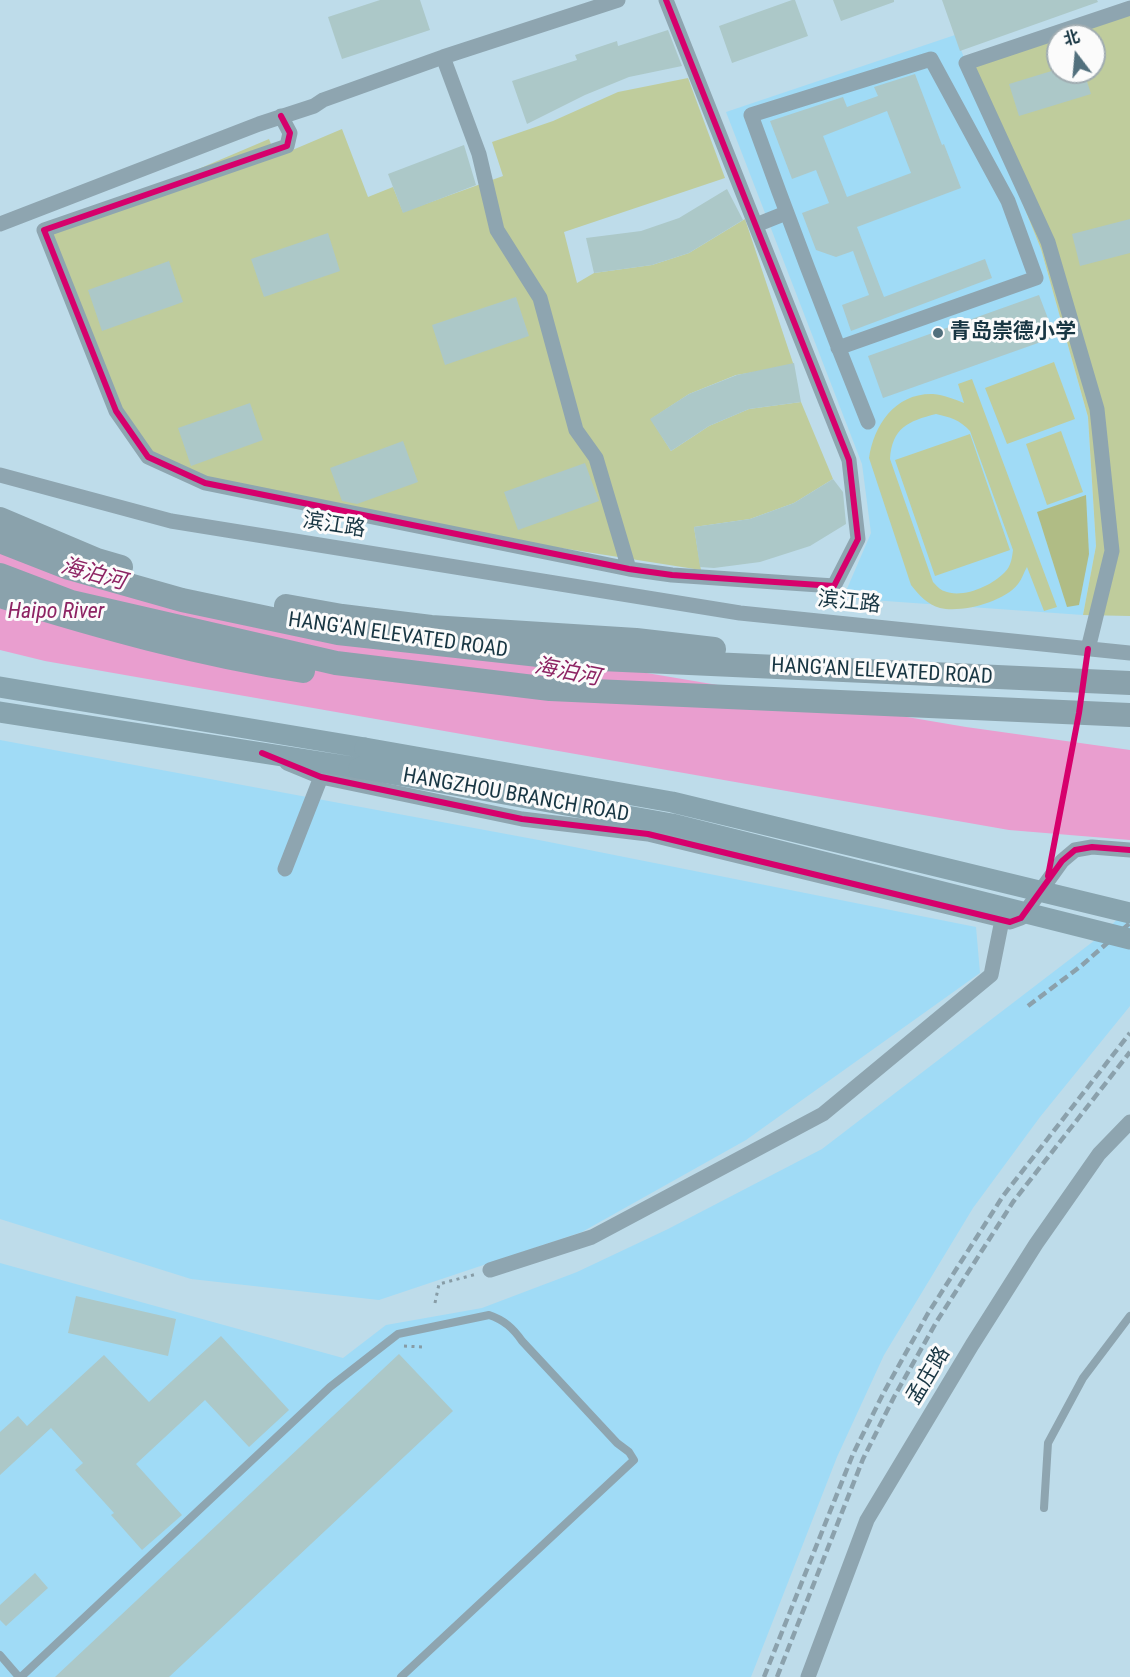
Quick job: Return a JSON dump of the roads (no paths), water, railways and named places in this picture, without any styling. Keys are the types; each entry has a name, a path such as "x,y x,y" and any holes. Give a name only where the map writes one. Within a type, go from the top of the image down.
{"highway":[{"path":"0,519 97,560 172,582 342,616 430,627 636,640 901,673"},
{"name":"HANG'AN ELEVATED ROAD","path":"0,541 69,568 182,600 338,633 557,657 1130,683"},
{"name":"HANG'AN ELEVATED ROAD","path":"0,575 71,602 336,663 549,689 1130,715"},
{"path":"0,596 68,617 178,646 278,667 356,679 444,688 590,691"}],"main road":[{"name":"HANGZHOU BRANCH ROAD","path":"0,687 362,758 672,824 1130,939"},
{"name":"HANGZHOU BRANCH ROAD","path":"0,712 262,753 362,758 672,802 1130,913"}],"street":[{"path":"0,224 281,116 443,57 618,0"},
{"path":"281,116 290,133 287,146 44,230 116,411 148,457 205,483 629,569 672,575 834,586 858,539 849,460 666,0"},
{"path":"1088,649 1112,551 1097,409 1048,242 966,63 1130,8"},
{"path":"443,57 479,154 497,230 540,298 576,430 596,458 629,569"},
{"path":"838,348 1036,278 1008,201 931,59 751,115 786,213 838,348 868,422"},
{"path":"756,225 786,213"},
{"name":"滨江路","path":"0,475 171,521 729,612 1130,653"},
{"path":"262,753 321,777 522,819 648,834 1010,922 1021,918 1062,861 1076,850 1092,846 1130,850"},
{"path":"285,869 321,777"},
{"path":"490,1270 592,1237 823,1114 991,975 1002,920"},
{"name":"孟庄路","path":"808,1677 867,1520 972,1345 1036,1244 1099,1154 1130,1122"}],"lane":[{"path":"0,1655 20,1677 330,1387 398,1334 489,1315 497,1317 512,1327 522,1341 607,1432 629,1452 634,1460 400,1677"},
{"path":"1044,1508 1048,1443 1083,1378 1130,1316"}],"water":[{"name":"Haipo River","path":"0,545 221,601 966,727 1130,750 1130,840 1009,830 45,661 0,650"}],"railway":[{"path":"1028,1006 1081,966 1130,923"},
{"path":"764,1677 853,1454 927,1315 1003,1196 1130,1033"},
{"path":"777,1677 863,1459 894,1397 937,1321 1013,1202 1130,1052"}],"place":[{"name":"青岛崇德小学","path":"938,333"}],"water label":[{"name":"海泊河","path":"93,575"},
{"name":"海泊河","path":"567,673"}]}
